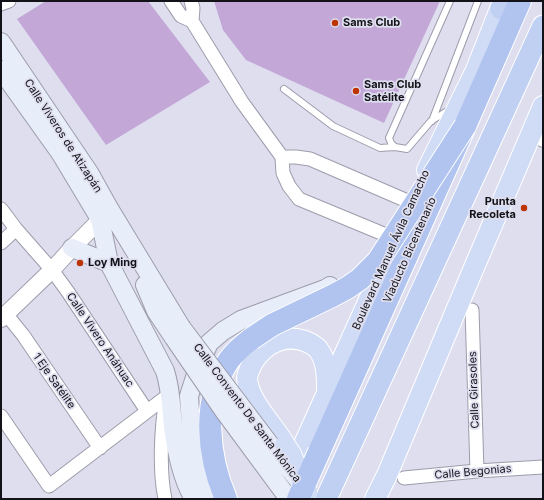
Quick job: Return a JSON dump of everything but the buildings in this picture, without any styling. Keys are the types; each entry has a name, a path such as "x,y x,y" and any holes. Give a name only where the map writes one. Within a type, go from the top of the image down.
{"highway":[{"path":"311,498 526,1"},
{"name":"Viaducto Bicentenario","path":"311,498 465,126 509,3"},
{"path":"311,498 543,26"},
{"path":"226,499 212,451 210,430 212,403 218,380 228,360 238,349 272,326 347,288 360,279 378,261 465,126"}],"main road":[{"name":"Boulevard Manuel Ávila Camacho","path":"279,499 427,169 509,3"},
{"name":"Calle Viveros de Atizapán","path":"1,42 90,174 105,215 109,263 165,371 178,455 190,493 194,499"},
{"name":"Calle Viveros de Atizapán","path":"1,70 105,215 122,230 178,333"},
{"path":"387,499 470,277 542,108"},
{"path":"207,499 201,483 197,463 191,426 189,396 198,368 209,343 223,331 241,320 325,289 347,276 367,260 386,234 405,200 427,169"},
{"path":"72,248 109,263"},
{"name":"Calle Convento De Santa Mónica","path":"178,333 311,498"},
{"name":"Calle Convento De Santa Mónica","path":"178,333 224,411 289,499"},
{"path":"311,498 291,454 256,402 250,390 247,378 250,368 257,356 267,346 278,340 289,338 300,340 311,343 318,349 326,366 327,393"},
{"path":"375,499 395,477"}],"street":[{"path":"1,4 9,1"},
{"path":"171,1 181,16 192,21 242,102 282,157 283,173 289,186 299,199 386,234"},
{"path":"191,1 193,8 192,21"},
{"path":"542,108 543,138"},
{"path":"282,157 310,159 405,200"},
{"name":"Calle Vivero Anáhuac","path":"1,209 16,229 52,270 68,292 147,411"},
{"path":"4,317 105,215"},
{"path":"1,243 16,229"},
{"name":"Calle Girasoles","path":"472,310 477,471"},
{"name":"1 Eje Satélite","path":"4,317 22,335 100,448"},
{"path":"1,416 49,486 147,411 167,390"},
{"path":"165,499 162,477 163,418 167,390"},
{"name":"Calle Begonias","path":"395,477 543,467"}],"lane":[{"path":"395,147 389,138 450,1"},
{"path":"431,121 478,1"},
{"path":"284,89 333,126 380,148 406,148 431,121 459,104"}],"place":[{"name":"Sams Club","path":"335,23"},
{"name":"Sams Club Satélite","path":"356,91"},
{"name":"Punta Recoleta","path":"524,208"},
{"name":"Loy Ming","path":"80,263"}]}
